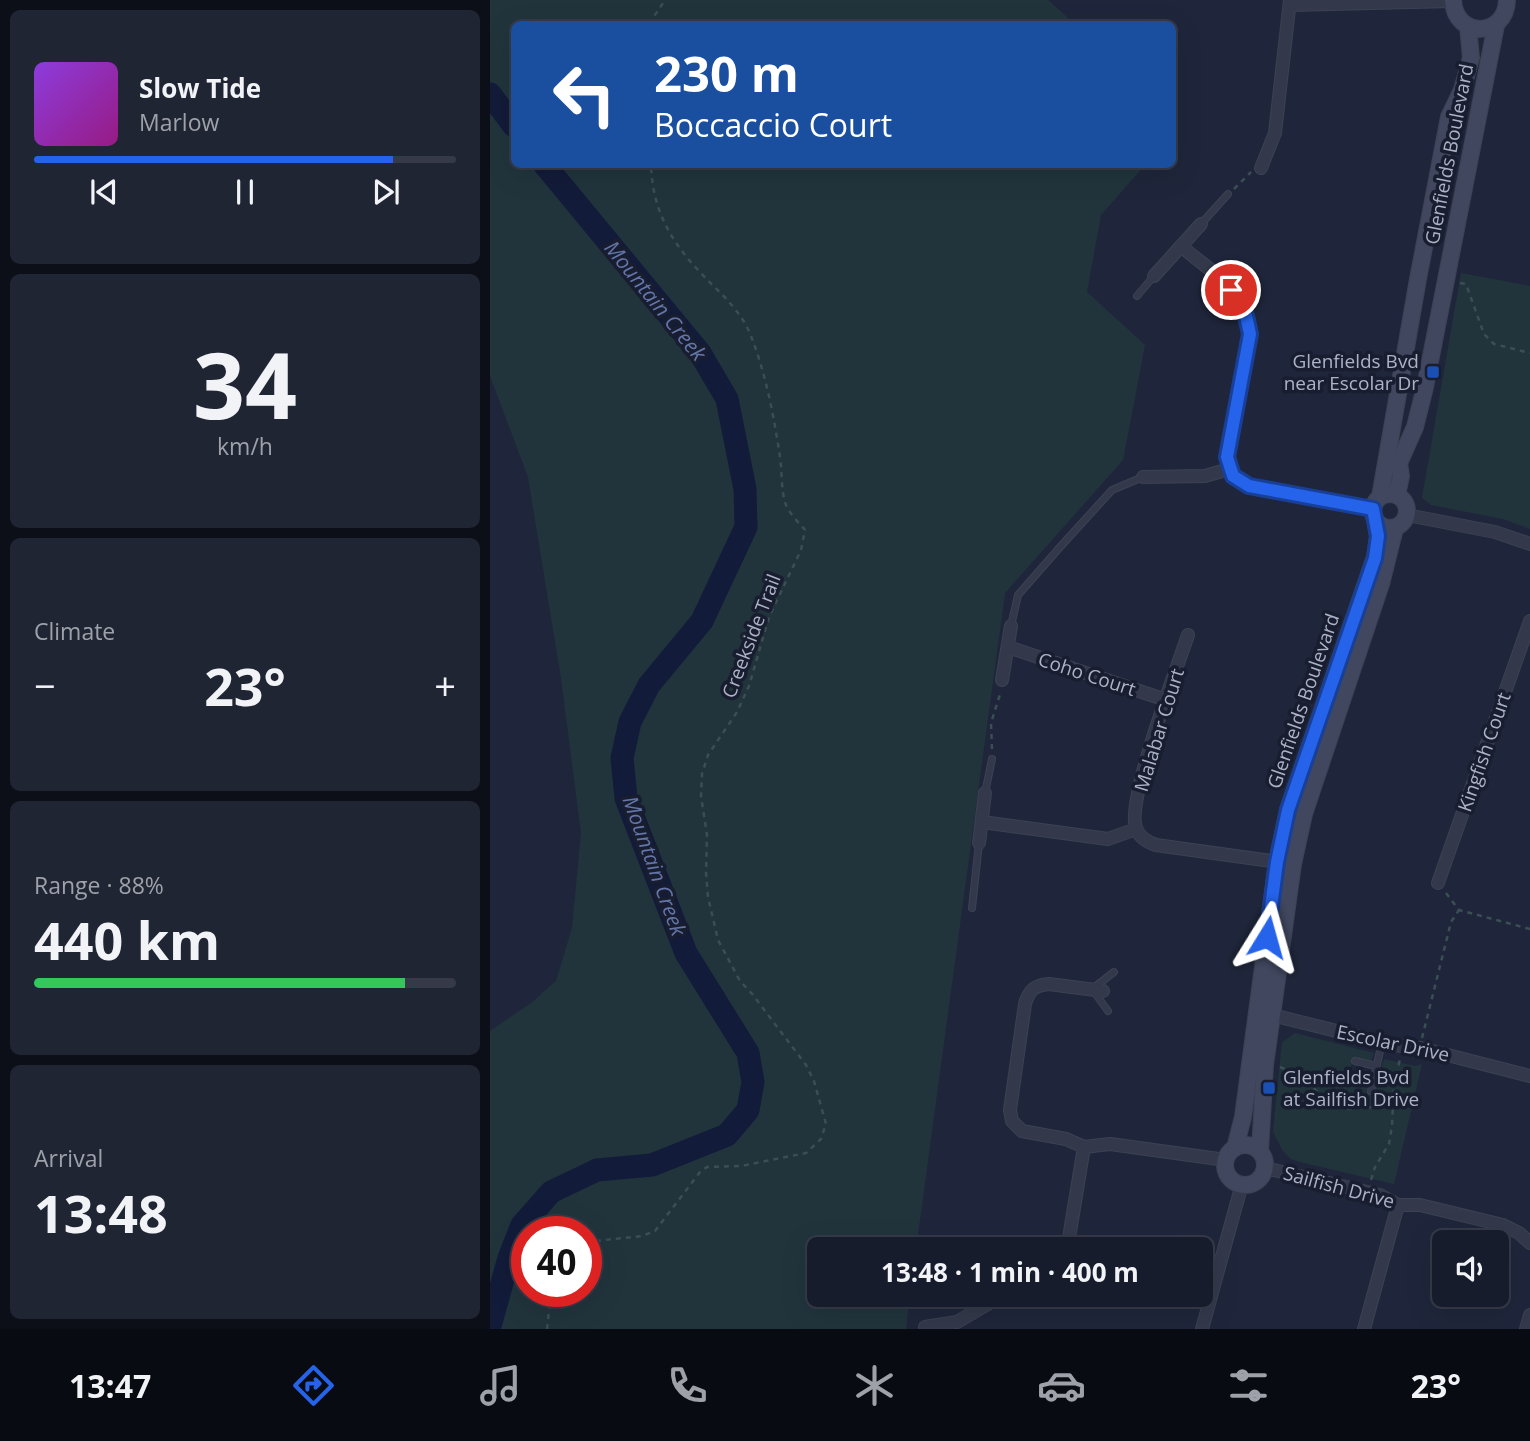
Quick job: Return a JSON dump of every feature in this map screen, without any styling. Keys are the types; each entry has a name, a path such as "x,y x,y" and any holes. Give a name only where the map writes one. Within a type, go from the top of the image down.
{"street":[{"name":"Glenfields Boulevard","path":"1381,505 1401,476 1399,463 1418,414 1496,24 1506,12 1507,0"},
{"path":"1261,167 1275,133 1290,2 1453,1 1457,16 1468,26 1477,29 1496,24"},
{"name":"Glenfields Boulevard","path":"1230,1154 1243,1117 1264,1013 1285,863 1288,810 1375,558 1381,505 1418,279 1449,117 1462,89 1471,58 1468,26"},
{"path":"1154,276 1201,224"},
{"path":"1181,246 1231,290 1247,315 1250,334 1227,457 1229,469 1237,480 1249,486 1381,505 1406,505 1405,521 1395,528 1384,527 1381,505"},
{"path":"1143,477 1205,477 1229,469"},
{"path":"1407,515 1495,531 1530,544"},
{"name":"Glenfields Boulevard","path":"1285,863 1381,584 1395,528"},
{"name":"Kingfish Court","path":"1438,883 1530,621"},
{"path":"1002,680 1011,626"},
{"name":"Malabar Court","path":"1136,829 1140,780 1188,635"},
{"name":"Coho Court","path":"1008,648 1166,700"},
{"path":"979,843 985,793"},
{"path":"982,822 1108,839 1136,829 1144,840 1156,845 1285,863"},
{"path":"1097,990 1049,984 1041,984 1031,990 1025,1004 1010,1110 1012,1121 1022,1131 1066,1139 1084,1147 1110,1144 1230,1154 1248,1144 1260,1150 1265,1160 1262,1176 1257,1181 1242,1184 1231,1179 1227,1174 1230,1154"},
{"name":"Glenfields Boulevard","path":"1260,1150 1265,1065 1264,1013"},
{"name":"Escolar Drive","path":"1264,1013 1530,1076"},
{"path":"1069,1237 1084,1147"},
{"name":"Sailfish Drive","path":"1265,1168 1380,1195 1398,1205 1420,1205 1503,1225 1519,1233 1530,1243"},
{"path":"1202,1329 1242,1184"},
{"path":"1364,1329 1398,1205"},
{"path":"925,1327 957,1322 983,1307"},
{"path":"1526,1329 1530,1315"}],"lane":[{"path":"1201,224 1228,194"},
{"path":"1137,296 1154,276"},
{"path":"1011,626 1017,595 1112,490 1143,477"},
{"path":"985,793 992,759"},
{"path":"972,908 979,843"},
{"path":"1108,1012 1097,990 1114,972"},
{"path":"1371,1091 1382,1042"},
{"path":"1355,1061 1376,1066"}],"path":[{"path":"651,21 665,0"},
{"path":"1228,194 1247,174 1261,167"},
{"name":"Creekside Trail","path":"602,1240 642,1236 655,1231 699,1172 708,1167 741,1166 806,1153 821,1139 826,1124 814,1081 806,1065 740,981 718,940 708,897 708,835 701,796 702,774 708,755 737,712 749,686 769,617 801,550 805,530 785,504 776,428 762,368 751,337 742,317 698,270 659,216 654,196 652,168"},
{"path":"1446,280 1466,284 1484,334 1494,344 1530,352"},
{"path":"992,759 991,723 1002,680"},
{"path":"1438,883 1459,910 1530,929"},
{"path":"1420,1048 1451,922 1459,910"},
{"path":"1368,1192 1375,1167 1388,1144 1392,1126 1394,1084 1403,1046"},
{"path":"1265,1065 1280,1067 1296,1074 1334,1105 1350,1109 1393,1105"},
{"path":"547,1329 549,1307"}],"shaded area":[{"path":"490,0 1048,0 1072,21 511,21 511,168 1142,168 1101,215 1087,292 1145,345 1123,460 1005,593 918,1237 807,1237 807,1307 909,1307 906,1329 490,1329 490,1031 531,1003 556,981 572,928 581,833 561,678 528,477 490,376"},
{"path":"1461,273 1530,286 1530,529 1503,519 1431,505 1422,498"},
{"path":"1295,1033 1374,1053 1371,1061 1353,1057 1350,1071 1370,1078 1366,1092 1374,1094 1384,1059 1415,1066 1422,1064 1394,1184 1300,1162 1291,1159 1283,1151 1273,1132 1282,1042"}],"waterway":[{"name":"Mountain Creek","path":"490,94 511,122"},
{"name":"Mountain Creek","path":"490,1326 509,1258 522,1225 551,1192 597,1170 652,1165 727,1135 748,1110 753,1082 748,1053 686,953 626,798 622,758 630,722 649,685 702,621 746,527 745,489 727,399 700,353 547,168"}],"place":[{"name":"Glenfields Bvd near Escolar Dr","path":"1433,372"},
{"name":"Glenfields Bvd at Sailfish Drive","path":"1269,1088"}],"route":[{"path":"1231,290 1244,307 1250,334 1227,457 1233,476 1249,486 1373,509 1378,536 1375,558 1288,810 1277,862 1267,937"}]}
